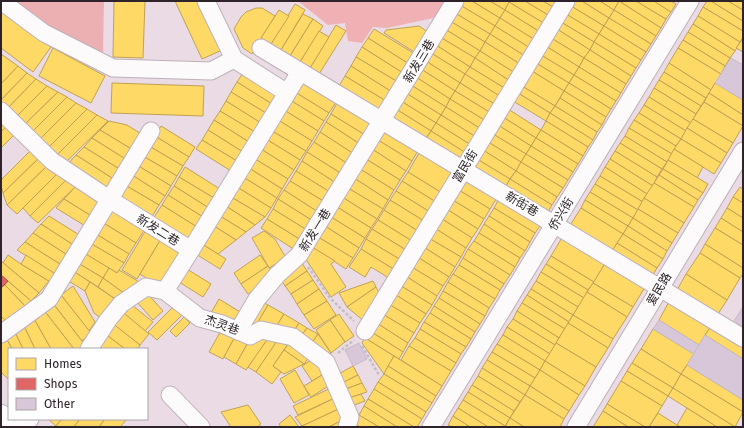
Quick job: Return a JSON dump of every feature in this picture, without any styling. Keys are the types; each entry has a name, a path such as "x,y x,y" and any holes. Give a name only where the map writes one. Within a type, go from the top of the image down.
{"main road":[{"path":"1,416 12,427"}],"street":[{"path":"1,1 44,33 113,68 211,71 234,59"},
{"path":"206,1 234,59 287,93"},
{"name":"新发三巷","path":"382,121 455,1"},
{"name":"富民街","path":"361,334 464,169 566,1"},
{"name":"侨兴街","path":"431,427 690,1"},
{"name":"新街巷","path":"260,48 464,169 743,338"},
{"name":"新发二巷","path":"1,111 52,161 190,250 300,72"},
{"name":"新发一巷","path":"238,331 262,293 277,275 299,255 382,121"},
{"path":"1,334 49,299 151,131"},
{"name":"爱民路","path":"576,427 743,151"},
{"path":"90,348 108,320 121,304 146,287 165,291 190,250"},
{"name":"杰灵巷","path":"165,291 200,318 222,324 250,336 261,330 293,337 326,362 350,416 347,427"},
{"path":"170,395 201,427"}],"path":[{"path":"299,255 330,298 361,334 379,376"},
{"path":"326,362 361,334"}],"shaded area":[{"path":"13,1 104,1 103,54 46,26"},
{"path":"298,1 448,1 438,17 387,28 373,27 362,43 348,41 345,23 328,25"}],"building: Homes":[{"path":"114,1 145,1 143,58 113,57"},
{"path":"175,1 200,1 222,50 202,59"},
{"path":"463,1 472,1 500,18 495,26 460,5"},
{"path":"472,1 490,1 505,10 500,18"},
{"path":"490,1 507,1 509,2 505,10"},
{"path":"525,1 550,16 545,24 509,2"},
{"path":"525,1 543,1 555,8 550,16"},
{"path":"543,1 559,1 555,8"},
{"path":"574,1 582,1 609,18 604,26 571,6"},
{"path":"582,1 600,1 614,10 609,18"},
{"path":"600,1 619,1 614,10"},
{"path":"619,1 636,1 666,19 661,28"},
{"path":"619,1 661,28 656,36 614,10"},
{"path":"636,1 654,1 671,12 666,19"},
{"path":"654,1 671,1 676,4 671,12"},
{"path":"707,1 711,1 743,21 743,31 703,7"},
{"path":"711,1 728,1 743,10 743,21"},
{"path":"728,1 743,1 743,10"},
{"path":"509,2 545,24 540,32 505,10"},
{"path":"295,4 305,10 281,50 271,44"},
{"path":"460,5 495,26 490,34 455,13"},
{"path":"571,6 604,26 599,34 566,14"},
{"path":"703,7 743,31 743,37 740,42 698,16"},
{"path":"256,8 262,8 275,16 252,54 243,48 234,29 241,17 246,12"},
{"path":"279,10 289,16 271,44 261,38"},
{"path":"505,10 540,32 535,40 500,18"},
{"path":"614,10 656,36 651,44 609,18"},
{"path":"1,11 51,47 33,72 1,48"},
{"path":"455,13 490,34 485,42 450,21"},
{"path":"303,14 313,19 290,56 281,50"},
{"path":"566,14 599,34 594,42 561,22"},
{"path":"698,16 740,42 735,51 693,24"},
{"path":"500,18 535,40 530,48 495,26"},
{"path":"609,18 651,44 646,52 604,26"},
{"path":"313,19 323,26 300,62 290,56"},
{"path":"450,21 485,42 480,51 445,29"},
{"path":"561,22 594,42 590,50 557,29"},
{"path":"693,24 735,51 730,58 688,32"},
{"path":"336,25 346,31 319,74 310,68"},
{"path":"419,26 428,32 416,53 384,33 386,30"},
{"path":"495,26 530,48 525,56 490,34"},
{"path":"604,26 646,52 641,60 599,34"},
{"path":"374,29 415,54 409,64 368,38"},
{"path":"445,29 480,51 475,58 440,37"},
{"path":"557,29 590,50 584,58 551,38"},
{"path":"319,31 329,37 310,68 300,62"},
{"path":"688,32 730,58 725,66 683,40"},
{"path":"490,34 525,56 520,64 485,42"},
{"path":"599,34 641,60 636,68 594,42"},
{"path":"440,37 475,58 470,67 436,45"},
{"path":"368,38 409,64 403,73 362,47"},
{"path":"551,38 584,58 579,67 546,46"},
{"path":"683,40 725,66 721,74 678,48"},
{"path":"743,40 743,52 736,48"},
{"path":"485,42 520,64 515,73 480,51"},
{"path":"594,42 636,68 631,76 590,50"},
{"path":"436,45 470,67 465,74 431,53"},
{"path":"546,46 579,67 574,75 541,55"},
{"path":"362,47 403,73 398,82 356,57"},
{"path":"53,48 105,76 91,103 39,76"},
{"path":"678,48 721,74 711,90 669,63"},
{"path":"590,50 631,76 626,84 584,58"},
{"path":"480,51 515,73 510,81 475,58"},
{"path":"431,53 465,74 460,83 426,61"},
{"path":"1,54 18,66 1,84"},
{"path":"541,55 574,75 569,83 536,63"},
{"path":"356,57 398,82 392,92 351,66"},
{"path":"475,58 510,81 506,89 470,67"},
{"path":"584,58 626,84 621,93 579,67"},
{"path":"426,61 460,83 455,91 421,69"},
{"path":"536,63 569,83 564,91 532,71"},
{"path":"669,63 711,90 706,98 664,72"},
{"path":"18,66 27,73 1,100 1,84"},
{"path":"351,66 392,92 386,101 345,76"},
{"path":"470,67 506,89 501,97 465,74"},
{"path":"579,67 621,93 616,101 574,75"},
{"path":"421,69 455,91 450,99 416,77"},
{"path":"532,71 564,91 555,106 522,86"},
{"path":"664,72 706,98 701,106 659,80"},
{"path":"27,73 36,79 7,109 1,103 1,100"},
{"path":"243,73 278,95 272,104 237,82"},
{"path":"465,74 501,97 496,105 460,83"},
{"path":"574,75 616,101 611,109 569,83"},
{"path":"345,76 386,101 380,112 339,86"},
{"path":"416,77 450,99 446,107 411,85"},
{"path":"36,79 47,86 16,117 7,109"},
{"path":"659,80 701,106 696,114 654,88"},
{"path":"302,81 336,102 329,113 295,92"},
{"path":"237,82 272,104 266,113 231,92"},
{"path":"112,83 204,86 203,116 111,113"},
{"path":"460,83 496,105 491,113 455,91"},
{"path":"569,83 611,109 606,117 564,91"},
{"path":"715,83 743,100 743,115 709,93"},
{"path":"411,85 446,107 441,115 406,93"},
{"path":"47,86 58,92 24,125 16,117"},
{"path":"522,86 555,106 550,113 518,93"},
{"path":"654,88 696,114 691,123 649,97"},
{"path":"455,91 491,113 486,121 450,99"},
{"path":"564,91 606,117 602,125 560,98"},
{"path":"58,92 67,97 31,133 24,125"},
{"path":"231,92 266,113 261,123 226,101"},
{"path":"295,92 329,113 324,121 290,100"},
{"path":"406,93 441,115 436,123 401,101"},
{"path":"518,93 550,113 546,121 513,101"},
{"path":"709,93 743,115 743,126 704,102"},
{"path":"67,97 76,103 39,140 31,133"},
{"path":"649,97 691,123 686,131 644,105"},
{"path":"560,98 602,125 597,132 555,106"},
{"path":"450,99 486,121 481,129 446,107"},
{"path":"290,100 324,121 318,131 284,110"},
{"path":"226,101 261,123 255,132 220,111"},
{"path":"401,101 436,123 431,131 396,109"},
{"path":"704,102 743,126 733,143 693,119"},
{"path":"76,103 87,109 47,149 39,140"},
{"path":"337,103 372,124 365,135 331,114"},
{"path":"644,105 686,131 681,139 639,113"},
{"path":"555,106 597,132 593,140 550,113"},
{"path":"446,107 481,129 476,137 441,115"},
{"path":"87,109 97,115 55,157 47,149"},
{"path":"396,109 431,131 425,140 391,119"},
{"path":"508,109 541,130 536,138 503,117"},
{"path":"284,110 318,131 312,141 278,120"},
{"path":"220,111 255,132 249,142 214,120"},
{"path":"550,113 593,140 588,147 546,121"},
{"path":"639,113 681,139 676,146 634,120"},
{"path":"331,114 365,135 360,144 326,122"},
{"path":"97,115 108,121 63,165 55,157"},
{"path":"441,115 476,137 471,145 436,123"},
{"path":"503,117 536,138 531,146 498,125"},
{"path":"1,118 8,125 1,132"},
{"path":"693,119 733,143 727,153 687,128"},
{"path":"214,120 249,142 243,152 208,130"},
{"path":"278,120 312,141 306,151 272,131"},
{"path":"634,120 676,146 672,154 629,128"},
{"path":"109,121 127,125 143,135 133,150 100,130"},
{"path":"546,121 588,147 583,156 541,130"},
{"path":"326,122 360,144 354,154 320,132"},
{"path":"436,123 471,145 466,153 431,131"},
{"path":"8,125 16,133 1,148 1,132"},
{"path":"498,125 531,146 526,154 493,134"},
{"path":"161,126 195,147 189,157 155,136"},
{"path":"386,126 420,147 412,161 378,140"},
{"path":"629,128 672,154 667,162 625,136"},
{"path":"687,128 727,153 721,163 681,139"},
{"path":"100,130 133,150 127,160 92,138"},
{"path":"208,130 243,152 237,161 202,140"},
{"path":"541,130 583,156 578,164 536,138"},
{"path":"272,131 306,151 300,160 266,139"},
{"path":"431,131 466,153 460,162 425,140"},
{"path":"320,132 354,154 348,164 314,142"},
{"path":"493,134 526,154 521,162 488,142"},
{"path":"155,136 189,157 183,166 149,146"},
{"path":"625,136 667,162 662,169 620,143"},
{"path":"92,138 127,160 121,170 84,147"},
{"path":"536,138 578,164 573,172 531,146"},
{"path":"266,139 300,160 294,170 261,149"},
{"path":"681,139 721,163 714,174 674,149"},
{"path":"202,140 237,161 231,171 196,149"},
{"path":"378,140 412,161 406,171 372,149"},
{"path":"314,142 348,164 342,174 307,152"},
{"path":"488,142 521,162 516,171 483,150"},
{"path":"620,143 662,169 657,177 615,151"},
{"path":"149,146 183,166 177,176 143,156"},
{"path":"531,146 573,172 568,180 526,154"},
{"path":"84,147 121,170 115,180 76,155"},
{"path":"422,148 456,169 442,193 408,172"},
{"path":"32,149 40,157 3,193 1,180"},
{"path":"261,149 294,170 288,179 255,159"},
{"path":"372,149 406,171 400,180 366,159"},
{"path":"674,149 703,167 697,178 668,160"},
{"path":"483,150 516,171 510,179 477,159"},
{"path":"615,151 657,177 653,186 610,159"},
{"path":"307,152 342,174 336,183 302,161"},
{"path":"526,154 568,180 563,188 521,162"},
{"path":"76,155 115,180 108,191 67,165"},
{"path":"143,156 177,176 171,186 137,165"},
{"path":"40,157 48,165 7,205 3,193"},
{"path":"255,159 288,179 282,189 249,168"},
{"path":"366,159 400,180 394,190 360,169"},
{"path":"477,159 510,179 505,188 472,167"},
{"path":"610,159 653,186 647,194 605,167"},
{"path":"668,160 708,184 703,193 663,169"},
{"path":"302,161 336,183 330,192 296,171"},
{"path":"521,162 563,188 557,197 516,171"},
{"path":"48,165 57,174 17,214 7,205"},
{"path":"137,165 171,186 165,196 132,175"},
{"path":"185,167 220,189 214,198 179,177"},
{"path":"605,167 647,194 643,202 600,176"},
{"path":"249,168 282,189 277,198 243,177"},
{"path":"360,169 394,190 388,200 354,178"},
{"path":"663,169 703,193 698,200 659,175"},
{"path":"296,171 330,192 325,202 290,181"},
{"path":"516,171 557,197 552,205 510,179"},
{"path":"408,172 442,193 436,202 402,181"},
{"path":"57,174 66,180 30,216 23,208"},
{"path":"132,175 165,196 159,205 125,185"},
{"path":"465,175 498,196 490,209 457,189"},
{"path":"659,175 698,200 694,207 654,183"},
{"path":"600,176 643,202 638,210 595,184"},
{"path":"179,177 214,198 209,208 174,186"},
{"path":"243,177 277,198 271,208 237,187"},
{"path":"354,178 388,200 383,209 348,188"},
{"path":"510,179 552,205 547,214 505,188"},
{"path":"66,180 76,186 38,223 30,216"},
{"path":"290,181 325,202 318,212 284,190"},
{"path":"402,181 436,202 430,212 396,191"},
{"path":"654,183 694,207 684,223 644,198"},
{"path":"595,184 638,210 633,218 590,192"},
{"path":"125,185 159,205 151,218 118,197"},
{"path":"76,186 102,202 93,217 64,199"},
{"path":"174,186 209,208 203,217 168,195"},
{"path":"237,187 271,208 265,217 231,197"},
{"path":"740,187 743,189 743,203 733,197"},
{"path":"348,188 383,209 377,219 342,197"},
{"path":"457,189 490,209 484,219 451,199"},
{"path":"284,190 318,212 313,221 278,199"},
{"path":"396,191 430,212 424,221 390,200"},
{"path":"590,192 633,218 628,226 585,200"},
{"path":"168,195 203,217 197,227 162,205"},
{"path":"231,197 265,217 255,225 226,206"},
{"path":"342,197 377,219 371,228 337,207"},
{"path":"500,197 542,223 535,233 494,208"},
{"path":"733,197 743,203 743,218 727,208"},
{"path":"644,198 684,223 678,233 638,209"},
{"path":"64,199 93,217 87,227 56,208"},
{"path":"278,199 313,221 307,230 273,209"},
{"path":"451,199 484,219 478,229 445,208"},
{"path":"390,200 424,221 418,231 384,210"},
{"path":"585,200 628,226 623,234 581,208"},
{"path":"162,205 197,227 189,241 153,219"},
{"path":"226,206 255,225 246,232 220,216"},
{"path":"337,207 371,228 365,238 331,217"},
{"path":"111,208 145,229 136,243 102,222"},
{"path":"445,208 478,229 472,238 439,217"},
{"path":"494,208 535,233 530,242 489,216"},
{"path":"581,208 623,234 611,253 569,227"},
{"path":"727,208 743,218 743,232 721,218"},
{"path":"273,209 307,230 301,240 267,219"},
{"path":"638,209 678,233 672,243 633,218"},
{"path":"384,210 418,231 412,241 378,220"},
{"path":"49,216 81,236 75,246 41,224"},
{"path":"220,216 246,232 236,240 214,226"},
{"path":"489,216 530,242 525,251 484,224"},
{"path":"331,217 365,238 359,248 325,226"},
{"path":"439,217 472,238 466,248 433,227"},
{"path":"633,218 672,243 667,251 628,226"},
{"path":"721,218 743,232 743,245 715,228"},
{"path":"267,219 301,240 295,250 261,228"},
{"path":"378,220 412,241 406,250 372,229"},
{"path":"102,222 136,243 129,254 96,234"},
{"path":"41,224 75,246 69,256 33,233"},
{"path":"484,224 525,251 520,258 479,233"},
{"path":"214,226 236,240 218,254 202,244"},
{"path":"325,226 359,248 353,258 318,237"},
{"path":"628,226 667,251 663,259 623,234"},
{"path":"433,227 466,248 461,257 427,237"},
{"path":"715,228 743,245 743,268 705,244"},
{"path":"372,229 406,250 401,260 366,239"},
{"path":"146,230 161,239 137,279 122,270"},
{"path":"264,231 275,239 286,258 269,268 252,238"},
{"path":"33,233 69,256 63,266 25,242"},
{"path":"479,233 520,258 515,267 474,241"},
{"path":"96,234 129,254 124,263 90,243"},
{"path":"623,234 663,259 657,268 617,243"},
{"path":"563,236 606,262 594,282 551,256"},
{"path":"318,237 353,258 346,269 312,247"},
{"path":"427,237 461,257 455,267 422,246"},
{"path":"161,239 182,252 160,287 140,274"},
{"path":"366,239 401,260 395,270 361,249"},
{"path":"474,241 515,267 510,275 468,249"},
{"path":"25,242 63,266 57,275 17,250"},
{"path":"90,243 124,263 117,273 84,253"},
{"path":"617,243 657,268 651,278 611,253"},
{"path":"202,244 226,259 220,269 196,254"},
{"path":"705,244 743,268 743,274 740,278 700,253"},
{"path":"422,246 455,267 449,277 416,256"},
{"path":"312,247 335,261 331,264 346,287 331,297 305,258"},
{"path":"361,249 395,270 389,278 371,267 365,277 349,267"},
{"path":"468,249 510,275 504,284 463,258"},
{"path":"84,253 109,268 103,278 78,263"},
{"path":"700,253 740,278 727,300 686,274"},
{"path":"8,255 49,281 39,293 3,263"},
{"path":"26,255 57,275 52,283 21,264"},
{"path":"260,255 268,266 241,284 234,273"},
{"path":"416,256 449,277 443,286 410,266"},
{"path":"551,256 594,282 588,290 546,264"},
{"path":"463,258 504,284 500,290 459,265"},
{"path":"300,260 307,271 285,286 278,275"},
{"path":"1,261 39,293 31,301 1,275"},
{"path":"606,262 645,287 633,307 593,283"},
{"path":"78,263 103,278 98,287 73,271"},
{"path":"546,264 588,290 584,298 541,272"},
{"path":"459,265 500,290 495,299 453,274"},
{"path":"268,266 275,276 248,294 241,284"},
{"path":"410,266 443,286 437,296 404,275"},
{"path":"109,268 117,273 119,270 141,283 128,296 103,278"},
{"path":"187,269 211,284 203,297 179,282"},
{"path":"73,271 90,282 85,291 67,280"},
{"path":"307,271 313,280 291,294 285,286"},
{"path":"541,272 584,298 578,307 536,281"},
{"path":"453,274 495,299 489,308 448,282"},
{"path":"686,274 727,300 716,317 676,292"},
{"path":"404,275 437,296 432,305 398,284"},
{"path":"103,278 128,296 121,303 98,287"},
{"path":"313,280 319,289 297,304 291,294"},
{"path":"8,281 31,301 26,307 5,285"},
{"path":"373,281 376,287 347,307 339,293"},
{"path":"536,281 578,307 573,315 531,289"},
{"path":"90,282 121,303 106,322 94,313 85,291"},
{"path":"448,282 489,308 485,316 443,291"},
{"path":"593,283 633,307 627,317 587,292"},
{"path":"398,284 432,305 426,314 393,293"},
{"path":"5,285 26,307 9,324 1,316 1,288"},
{"path":"73,286 95,322 89,331 61,295"},
{"path":"376,287 379,293 365,322 347,307"},
{"path":"319,289 327,301 304,315 297,304"},
{"path":"531,289 573,315 569,322 527,295"},
{"path":"443,291 485,316 480,324 439,298"},
{"path":"587,292 627,317 613,339 573,315"},
{"path":"147,293 163,311 153,320 137,302"},
{"path":"393,293 426,314 420,323 387,303"},
{"path":"61,295 91,333 82,341 52,302"},
{"path":"527,295 569,322 565,329 522,303"},
{"path":"439,298 480,324 475,332 434,306"},
{"path":"219,299 245,315 237,328 211,313"},
{"path":"259,300 268,305 251,334 242,329"},
{"path":"670,300 711,326 699,345 659,320"},
{"path":"127,301 153,322 145,331 120,310"},
{"path":"327,301 336,315 314,329 304,315"},
{"path":"52,302 85,345 80,348 73,348 43,309"},
{"path":"387,303 420,323 414,333 381,313"},
{"path":"522,303 565,329 559,338 517,311"},
{"path":"268,305 284,314 274,331 258,322"},
{"path":"174,306 182,315 157,340 148,332"},
{"path":"434,306 475,332 471,339 430,313"},
{"path":"118,308 149,334 140,345 109,321"},
{"path":"43,309 73,348 50,348 33,317"},
{"path":"517,311 559,338 555,345 513,319"},
{"path":"381,313 414,333 408,343 375,322"},
{"path":"430,313 471,339 466,347 424,322"},
{"path":"284,314 299,323 292,334 276,327"},
{"path":"339,314 354,336 345,342 330,320"},
{"path":"573,315 613,339 608,348 568,323"},
{"path":"1,316 9,324 1,330"},
{"path":"33,317 50,348 35,348 23,324"},
{"path":"184,317 190,323 176,337 170,331"},
{"path":"513,319 555,345 550,354 507,327"},
{"path":"330,320 345,342 331,353 316,330"},
{"path":"375,322 408,343 403,352 370,331"},
{"path":"424,322 466,347 461,354 420,329"},
{"path":"112,323 140,345 138,348 124,348 104,333"},
{"path":"299,323 307,328 299,339 292,334"},
{"path":"568,323 608,348 596,367 556,343"},
{"path":"23,324 35,348 23,348 14,330"},
{"path":"224,325 237,333 223,359 209,352"},
{"path":"711,326 743,345 743,359 705,335"},
{"path":"507,327 550,354 545,361 503,335"},
{"path":"307,328 318,334 309,347 299,339"},
{"path":"420,329 461,354 456,363 415,338"},
{"path":"653,329 694,354 681,374 641,349"},
{"path":"14,330 23,348 11,348 5,336"},
{"path":"370,331 403,352 399,359 365,338"},
{"path":"104,333 124,348 102,348 96,343"},
{"path":"237,333 250,339 236,364 224,357"},
{"path":"271,333 279,339 256,372 248,367"},
{"path":"318,334 331,353 325,358 309,347"},
{"path":"281,335 290,341 273,366 281,372 272,384 256,372"},
{"path":"503,335 545,361 540,370 497,344"},
{"path":"5,336 11,348 8,348 8,379 1,372 1,339"},
{"path":"269,337 246,370 236,364 250,339"},
{"path":"365,338 394,356 384,374 362,343"},
{"path":"415,338 456,363 451,371 409,346"},
{"path":"292,339 312,353 304,364 284,350"},
{"path":"556,343 596,367 585,386 545,361"},
{"path":"497,344 540,370 535,378 492,352"},
{"path":"409,346 451,371 442,386 401,360"},
{"path":"641,349 681,374 673,388 632,363"},
{"path":"284,350 304,364 284,374 273,366"},
{"path":"492,352 535,378 530,386 487,360"},
{"path":"317,356 327,372 312,381 302,366"},
{"path":"394,356 442,386 436,396 388,366"},
{"path":"487,360 530,386 525,395 482,368"},
{"path":"545,361 585,386 579,395 540,370"},
{"path":"632,363 673,388 668,396 627,371"},
{"path":"687,365 743,400 743,412 681,374"},
{"path":"353,366 358,375 340,384 335,376"},
{"path":"388,366 436,396 432,403 384,374"},
{"path":"482,368 525,395 520,402 478,376"},
{"path":"295,370 309,395 294,403 280,379"},
{"path":"540,370 579,395 569,411 530,386"},
{"path":"627,371 668,396 662,406 621,381"},
{"path":"327,372 333,383 311,397 304,386"},
{"path":"384,374 432,403 426,412 378,382"},
{"path":"681,374 743,412 735,427 673,388"},
{"path":"358,375 362,383 343,390 340,384"},
{"path":"478,376 520,402 514,411 472,385"},
{"path":"621,381 662,406 649,427 645,427 607,404"},
{"path":"378,382 426,412 422,419 374,389"},
{"path":"362,383 367,392 346,399 343,390"},
{"path":"472,385 514,411 510,418 468,392"},
{"path":"335,386 339,396 298,415 293,406"},
{"path":"530,386 569,411 564,419 525,395"},
{"path":"673,388 735,427 717,427 668,396"},
{"path":"374,389 422,419 417,427 414,427 368,399"},
{"path":"468,392 510,418 505,426 463,400"},
{"path":"361,394 365,401 349,407 346,399"},
{"path":"525,395 564,419 560,427 524,427 510,418"},
{"path":"339,396 343,407 302,426 295,417"},
{"path":"368,399 414,427 397,427 364,406"},
{"path":"463,400 505,427 488,427 458,408"},
{"path":"607,404 645,427 628,427 603,411"},
{"path":"248,405 261,424 257,427 231,427 221,412"},
{"path":"364,406 397,427 379,427 359,415"},
{"path":"343,407 348,417 329,427 302,426"},
{"path":"458,408 488,427 470,427 453,416"},
{"path":"687,408 717,427 680,427 677,425"},
{"path":"603,411 628,427 593,427"},
{"path":"658,413 677,425 680,427 649,427"},
{"path":"290,415 299,427 281,427 279,424"},
{"path":"359,415 379,427 360,427 353,423"},
{"path":"453,416 470,427 452,427 448,425"},
{"path":"348,417 344,427 329,427"},
{"path":"510,418 524,427 505,427"},
{"path":"49,420 61,420 56,426"},
{"path":"61,420 79,420 74,427 56,426"},
{"path":"79,420 104,420 99,427 74,427"},
{"path":"104,420 126,420 120,427 99,427"}],"building: Shops":[{"path":"1,275 8,281 1,288"}],"building: Other":[{"path":"731,58 743,65 743,100 715,83"},
{"path":"743,307 743,331 732,324"},
{"path":"659,320 699,345 694,354 653,329"},
{"path":"705,335 743,359 743,400 687,365"},
{"path":"359,343 367,359 353,366 345,350"}]}
